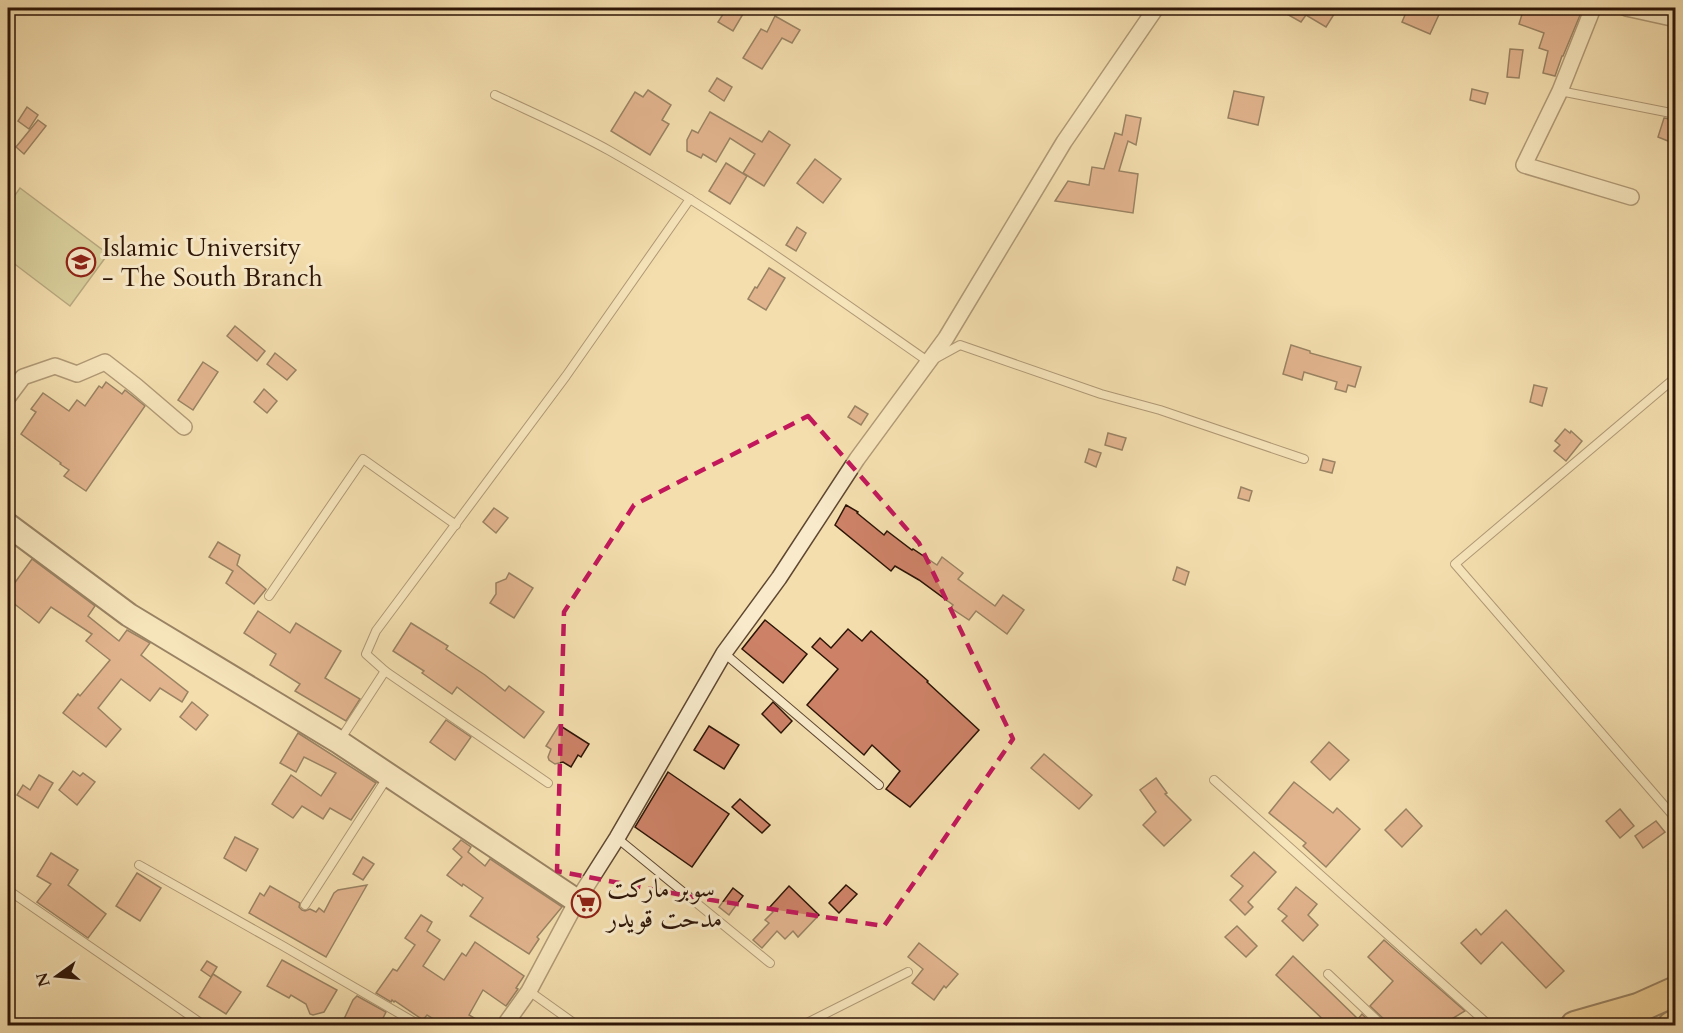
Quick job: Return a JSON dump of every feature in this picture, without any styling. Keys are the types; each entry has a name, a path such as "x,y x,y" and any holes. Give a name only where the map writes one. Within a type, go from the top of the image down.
{"highway":[{"path":"1575,1026 1638,1008 1676,991"}],"street":[{"path":"504,1026 529,991 577,902 724,653 778,579 857,459 946,338 1064,142 1155,8"},
{"path":"1593,8 1560,91 1524,165 1631,197"},
{"path":"1626,8 1676,19"},
{"path":"8,397 23,377 55,366 77,374 105,362 184,427"},
{"path":"8,525 129,615 339,742 577,902"}],"lane":[{"path":"1560,91 1676,114"},
{"path":"495,95 607,149 690,199 767,249 929,362 960,345 1101,394 1160,410 1304,459"},
{"path":"548,783 385,671 366,654 376,631 566,376 690,199"},
{"path":"1676,377 1455,564 1676,819"},
{"path":"269,596 363,459 456,525"},
{"path":"724,653 879,785"},
{"path":"339,742 385,671"},
{"path":"305,905 389,776"},
{"path":"1214,780 1490,1026"},
{"path":"616,838 770,963"},
{"path":"139,865 421,1026"},
{"path":"8,890 205,1026"},
{"path":"801,1026 908,972"},
{"path":"1328,974 1383,1026"},
{"path":"529,991 579,1026"}],"highlighted area":[{"path":"808,416 919,543 1013,739 884,926 698,898 557,871 564,612 634,505"}],"green space":[{"path":"20,188 108,254 70,306 8,259 8,205"}],"building":[{"path":"727,8 733,8 743,14 733,31 718,22"},
{"path":"1276,8 1338,8 1326,27 1306,15 1301,22"},
{"path":"1408,8 1442,8 1430,34 1402,22"},
{"path":"1524,8 1583,8 1555,76 1543,73 1548,51 1539,48 1544,33 1519,24"},
{"path":"775,16 800,30 792,43 782,38 762,69 743,58 761,29 767,32"},
{"path":"1510,49 1523,50 1519,78 1507,77"},
{"path":"717,78 732,87 724,101 709,91"},
{"path":"1472,89 1488,93 1485,104 1470,100"},
{"path":"648,90 671,105 662,120 669,124 650,155 611,131 635,92 643,97"},
{"path":"1234,91 1264,97 1258,125 1228,118"},
{"path":"27,107 38,115 29,129 18,121"},
{"path":"710,112 762,142 769,131 790,145 764,186 743,173 755,154 730,138 716,162 703,154 701,158 687,151 687,140 692,130 698,133"},
{"path":"1126,115 1141,118 1136,145 1128,141 1119,171 1138,174 1133,213 1055,201 1068,181 1089,185 1092,167 1104,169 1115,133 1122,135"},
{"path":"1664,118 1676,120 1676,136 1673,143 1658,137"},
{"path":"38,120 46,126 24,154 16,147"},
{"path":"815,159 841,179 823,203 797,183"},
{"path":"726,163 747,176 730,204 709,191"},
{"path":"797,227 806,233 796,251 786,245"},
{"path":"769,268 785,278 766,310 748,299"},
{"path":"235,326 265,351 257,361 227,336"},
{"path":"1291,345 1310,351 1310,353 1361,367 1355,387 1348,385 1346,392 1335,389 1337,382 1304,372 1302,380 1283,374"},
{"path":"275,353 296,370 287,380 267,364"},
{"path":"203,362 218,372 193,410 178,400"},
{"path":"106,382 122,394 125,390 145,406 86,491 64,476 69,470 21,434 36,412 31,409 43,393 69,411 77,400 85,406 99,386 102,388"},
{"path":"1534,385 1547,388 1542,406 1530,402"},
{"path":"264,389 277,401 267,413 254,402"},
{"path":"855,406 868,414 861,425 848,417"},
{"path":"1565,429 1570,433 1571,431 1582,441 1566,461 1554,451 1560,445 1555,441"},
{"path":"1108,433 1126,438 1122,450 1105,445"},
{"path":"1089,449 1101,453 1096,467 1085,462"},
{"path":"1323,459 1335,462 1332,473 1320,470"},
{"path":"1241,487 1252,491 1249,501 1238,498"},
{"path":"846,505 858,512 884,535 887,531 937,565 942,557 963,573 958,579 995,606 1003,595 1024,610 1007,634 976,611 969,620 951,608 953,605 919,580 895,566 891,571 835,525"},
{"path":"494,508 508,518 496,533 483,522"},
{"path":"218,542 240,555 237,565 266,589 254,604 226,583 233,571 209,557"},
{"path":"32,559 95,606 88,616 119,641 127,630 150,643 141,655 188,692 182,702 160,688 150,701 121,679 98,708 121,729 106,747 63,713 110,660 86,641 92,634 51,607 39,623 8,599 8,592"},
{"path":"1177,567 1189,572 1185,585 1173,580"},
{"path":"509,573 533,588 514,618 490,603 496,594 496,583 506,579"},
{"path":"258,611 290,633 296,623 341,651 325,678 360,699 346,721 295,691 300,684 270,665 276,654 244,633"},
{"path":"765,620 807,654 783,683 742,649"},
{"path":"411,623 448,646 446,649 505,691 509,686 544,712 524,738 457,687 452,694 422,673 424,671 393,651"},
{"path":"848,629 862,641 871,631 979,730 910,807 886,789 900,771 872,745 864,755 807,705 838,669 812,647 820,638 831,648"},
{"path":"192,702 208,715 196,730 180,717"},
{"path":"773,702 792,721 781,733 762,714"},
{"path":"446,720 471,737 455,760 430,742"},
{"path":"559,725 589,744 581,757 578,755 571,767 563,762 555,764 548,757 551,749 546,746"},
{"path":"709,726 739,745 724,769 694,750"},
{"path":"298,733 376,783 351,820 330,808 323,819 302,806 293,818 272,804 291,775 321,796 336,773 304,757 296,772 280,763"},
{"path":"1329,742 1349,760 1330,780 1311,762"},
{"path":"1044,754 1092,795 1079,809 1031,768"},
{"path":"73,771 80,776 83,773 95,782 77,805 59,790"},
{"path":"668,772 729,814 692,867 635,827"},
{"path":"39,775 53,783 38,808 17,795 23,785 30,790"},
{"path":"1156,778 1167,793 1165,794 1191,820 1164,846 1143,825 1156,812 1140,790"},
{"path":"1294,782 1333,813 1337,808 1360,829 1326,867 1303,846 1306,843 1269,813"},
{"path":"740,799 770,825 762,833 732,807"},
{"path":"1406,809 1422,826 1402,847 1385,830"},
{"path":"1620,809 1634,826 1620,838 1606,821"},
{"path":"1656,821 1665,832 1643,848 1635,836"},
{"path":"235,837 258,849 246,871 224,858"},
{"path":"461,840 471,847 468,852 485,866 490,859 562,907 537,937 539,939 529,954 470,916 483,898 447,875 462,857 453,849"},
{"path":"1254,852 1276,872 1248,902 1253,907 1245,915 1230,900 1243,886 1231,876"},
{"path":"51,853 78,870 68,885 106,914 88,938 37,902 51,884 37,876"},
{"path":"363,857 374,864 363,880 353,874"},
{"path":"137,873 161,888 140,921 116,906"},
{"path":"367,885 326,957 249,913 260,893 264,896 270,886 300,903 299,907 302,910 310,909 316,912 319,908 324,912 338,890"},
{"path":"846,885 857,894 839,913 829,903"},
{"path":"789,886 819,915 798,937 793,931 785,939 777,931 762,948 753,940 769,923 765,920 773,912 769,908"},
{"path":"1296,887 1317,904 1308,915 1318,925 1303,941 1282,921 1287,916 1278,909"},
{"path":"733,888 743,896 729,915 719,907"},
{"path":"1506,910 1564,971 1546,988 1502,942 1481,964 1461,943 1476,929 1481,935"},
{"path":"421,915 432,922 427,931 440,940 423,966 444,980 462,953 466,956 475,942 524,976 506,1006 483,990 469,1015 488,1026 445,1026 427,1015 423,1020 395,1001 391,1002 376,993 393,969 397,971 415,945 405,938"},
{"path":"1237,926 1257,946 1246,957 1225,937"},
{"path":"1384,940 1465,1011 1440,1026 1389,1026 1370,1006 1393,981 1368,957"},
{"path":"919,943 958,974 946,988 944,986 934,1000 912,983 923,969 908,957"},
{"path":"1293,956 1358,1019 1362,1014 1374,1026 1330,1026 1276,975"},
{"path":"282,960 337,990 324,1012 310,1014 306,1004 291,995 289,998 267,986"},
{"path":"207,961 217,967 211,977 201,970"},
{"path":"213,974 241,992 226,1014 199,997"},
{"path":"357,996 386,1012 379,1026 358,1026 344,1019"}],"place":[{"name":"Islamic University - The South Branch","path":"81,262"},
{"name":"سوبر ماركت مدحت قويدر","path":"586,903"}]}
